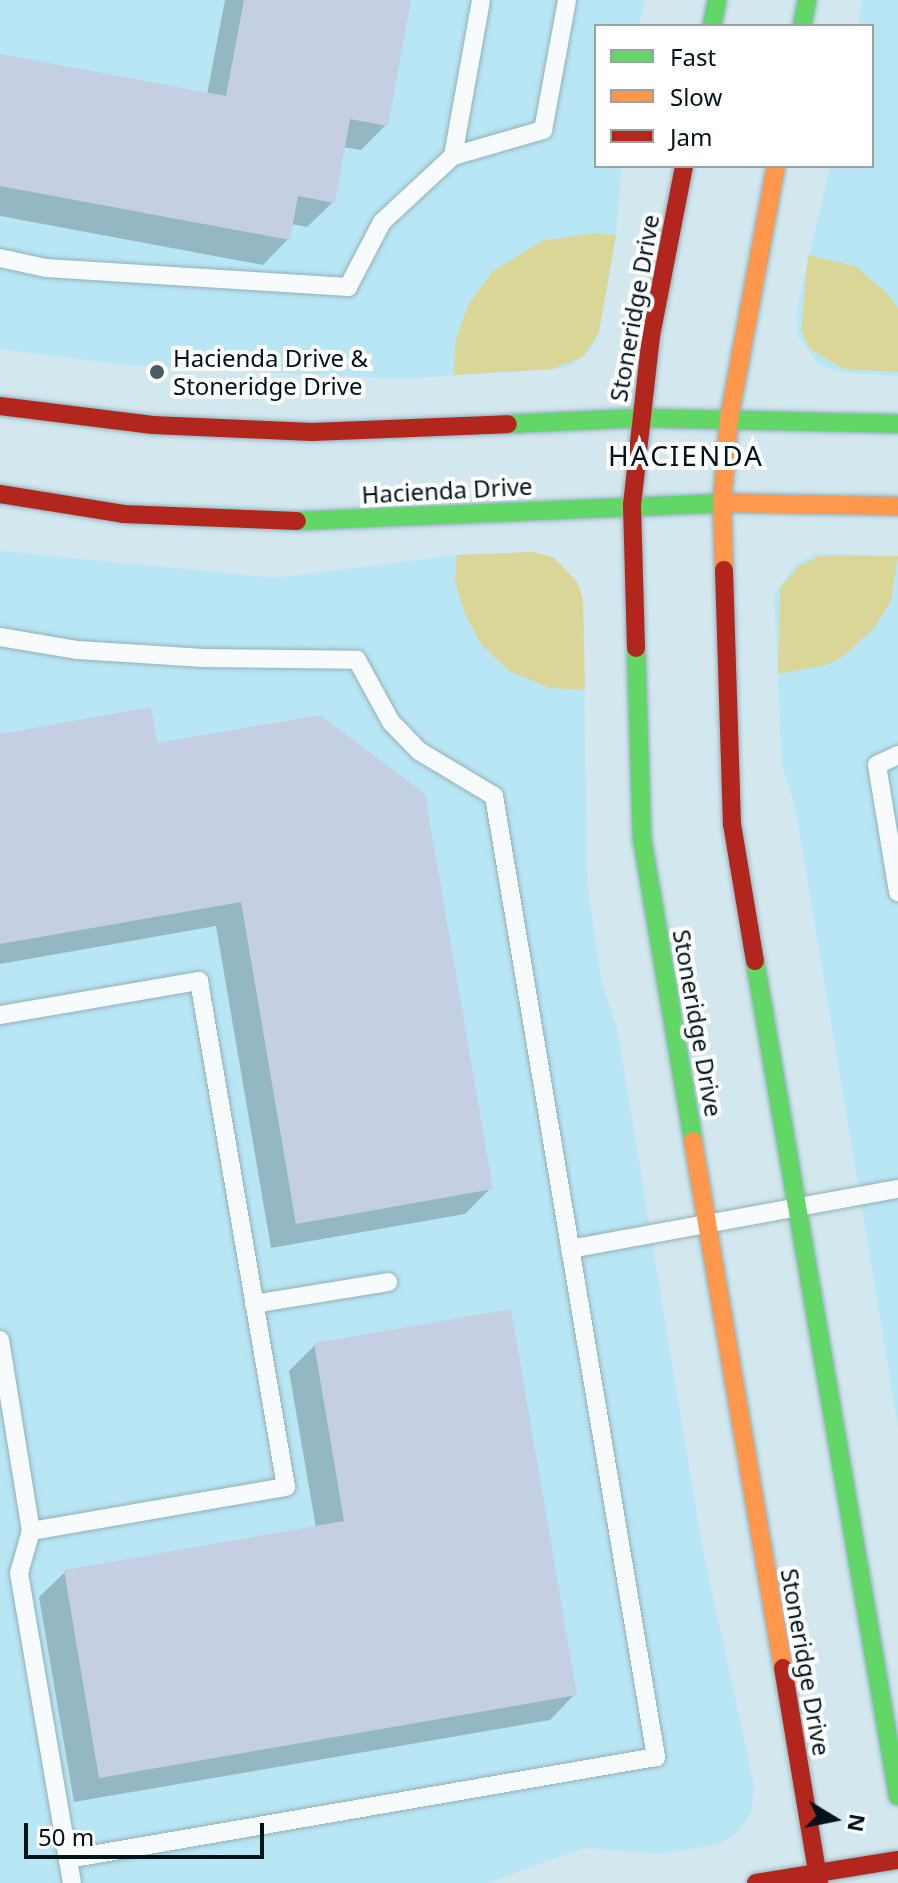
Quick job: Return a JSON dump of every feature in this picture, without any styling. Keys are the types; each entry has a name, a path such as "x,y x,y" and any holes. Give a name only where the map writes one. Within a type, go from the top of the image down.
{"main road":[{"path":"712,24 717,0"},
{"path":"802,24 807,0"},
{"name":"Stoneridge Drive","path":"684,168 640,418 632,505 642,838 818,1878"},
{"path":"776,168 729,419 722,503 732,824 898,1796"},
{"path":"0,406 167,426 312,432 640,418 898,424"},
{"name":"Hacienda Drive","path":"0,494 123,514 249,523 632,505 898,506"},
{"path":"756,1883 818,1878 898,1860"}],"lane":[{"path":"453,156 481,0"},
{"path":"0,258 46,268 348,287 382,222 453,156 543,130 567,0"},
{"path":"0,637 141,654 357,660 391,722 419,751 494,796 656,1757 68,1859"},
{"path":"898,755 877,765 898,892"},
{"path":"0,1015 199,981 286,1487 31,1531"},
{"path":"570,1249 799,1211 898,1189"},
{"path":"254,1304 388,1282"},
{"path":"0,1340 31,1531 19,1573 72,1883"}],"shaded area":[{"path":"0,0 645,0 639,24 594,24 594,168 621,168 621,176 616,235 599,332 591,349 569,367 401,379 126,365 0,349"},
{"path":"862,0 898,0 898,376 839,372 819,365 797,335 796,314 830,168 874,168 874,24 858,24"},
{"path":"594,233 616,235 599,332 584,356 553,369 454,375 455,343 468,305 492,272 542,241"},
{"path":"808,255 855,266 886,292 898,308 898,372 843,369 809,348 801,329"},
{"path":"0,551 276,578 457,555 533,552 554,558 577,582 583,599 587,882 602,984 617,1028 702,1545 754,1785 751,1813 738,1832 719,1844 660,1854 584,1848 487,1883 0,1883"},
{"path":"533,552 554,558 577,582 583,599 585,690 550,688 509,671 481,644 465,614 455,581 457,555"},
{"path":"816,553 898,556 898,1427 796,811 782,765 774,595 795,565"},
{"path":"820,556 898,556 891,601 874,628 845,655 829,664 778,674 780,588 799,566"}],"building":[{"path":"244,0 411,0 388,126 350,119 335,203 298,196 290,240 0,186 0,54 226,96"},
{"path":"151,707 157,743 320,715 425,794 493,1189 296,1224 241,902 0,944 0,734"},
{"path":"511,1309 577,1695 99,1778 64,1570 344,1521 314,1343"}],"traffic: fast":[{"path":"712,24 717,0"},
{"path":"802,24 807,0"},
{"path":"508,424 640,418 898,424"},
{"path":"297,521 728,503"},
{"path":"636,648 642,838 693,1141"},
{"path":"755,961 898,1796"}],"traffic: slow":[{"path":"724,570 722,503 729,419 776,168"},
{"path":"728,503 898,506"},
{"path":"693,1141 783,1668"}],"traffic: jam":[{"path":"636,648 632,505 651,336 684,168"},
{"path":"0,406 153,425 312,432 508,424"},
{"path":"0,494 123,514 297,521"},
{"path":"724,570 732,824 755,961"},
{"path":"783,1668 819,1883"},
{"path":"756,1883 898,1860"}],"place":[{"name":"Hacienda Drive & Stoneridge Drive","path":"157,372"}],"district":[{"name":"HACIENDA","path":"686,455"}]}
